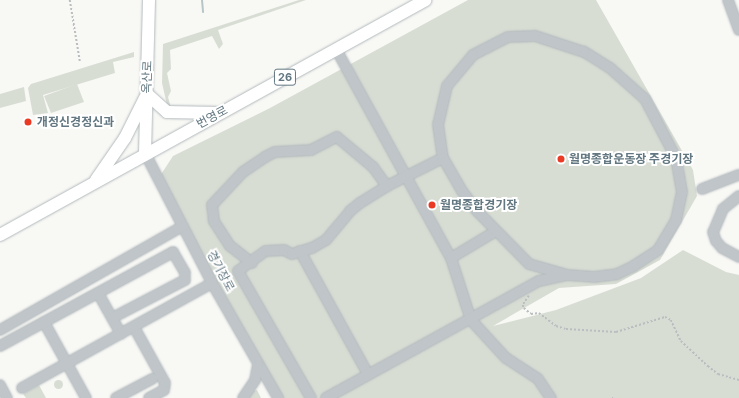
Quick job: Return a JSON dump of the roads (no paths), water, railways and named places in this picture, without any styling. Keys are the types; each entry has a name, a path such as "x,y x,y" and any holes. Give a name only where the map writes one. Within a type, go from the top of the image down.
{"main road":[{"name":"옥산로","path":"145,154 149,0"},
{"name":"번영로","path":"0,235 425,0"},
{"path":"94,182 125,138 147,94 162,108 173,114 220,113"}],"street":[{"path":"728,0 739,30"},
{"path":"535,36 573,47 610,68 635,90 653,112 676,158 682,192 676,220 658,250 632,267 617,274 594,277 567,275 529,264 496,232 462,191 443,158 438,124 447,86 473,55 508,37 535,36"},
{"path":"336,49 451,258 471,320 506,358 538,379 551,398"},
{"path":"252,263 230,246 214,221 212,205 243,172 265,157 275,152 311,150 337,137 373,167 387,186"},
{"name":"경기장로","path":"145,154 212,282 278,398"},
{"path":"311,398 238,271 252,263 266,251 284,250 292,254 326,240 350,211 387,186 406,178 443,158"},
{"path":"702,189 739,175"},
{"path":"739,196 723,209 713,232 716,241 722,248 739,257"},
{"path":"0,330 183,226"},
{"path":"451,258 496,232"},
{"path":"300,251 368,374"},
{"path":"0,346 173,252 185,274 185,280 112,318"},
{"path":"326,398 339,394 368,374 471,320 530,286 567,275"},
{"path":"22,388 134,327 212,282"},
{"path":"98,293 121,334"},
{"path":"44,322 86,398"},
{"path":"134,327 165,383 164,390 148,398"},
{"path":"243,398 255,380 258,365"},
{"path":"116,398 152,379"},
{"path":"0,385 7,398"}],"waterway":[{"path":"202,0 203,12"}],"place":[{"name":"개정신경정신과","path":"28,122"},
{"name":"월명종합운동장 주경기장","path":"561,159"},
{"name":"월명종합경기장","path":"432,205"}]}
